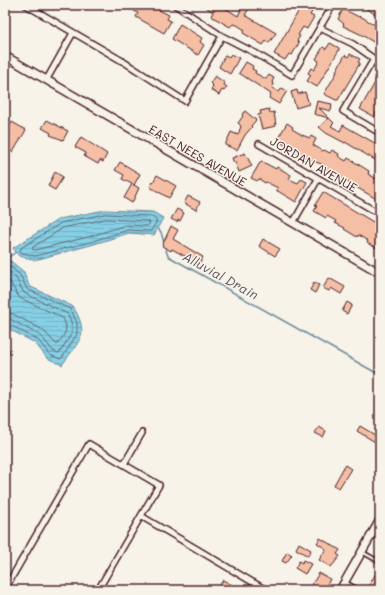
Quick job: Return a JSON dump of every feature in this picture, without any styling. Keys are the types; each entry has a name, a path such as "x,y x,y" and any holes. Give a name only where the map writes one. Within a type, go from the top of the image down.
{"main road":[{"name":"EAST NEES AVENUE","path":"5,56 380,273"},
{"path":"340,590 380,520"}],"street":[{"path":"26,5 135,68 185,101 222,36"},
{"path":"175,5 222,36 255,53 292,75 333,5"},
{"path":"320,28 353,44 380,63"},
{"path":"46,79 73,32"},
{"path":"374,59 343,111 380,133"},
{"name":"JORDAN AVENUE","path":"259,144 380,214"},
{"path":"293,223 318,179"},
{"path":"124,464 142,433"},
{"path":"5,589 89,444 159,485 98,590"},
{"path":"141,516 266,590"}],"lane":[{"path":"5,344 7,352 5,356"},
{"path":"361,552 380,562"},
{"path":"344,582 359,590"}],"water":[{"path":"105,210 153,212 163,218 154,235 129,233 35,260 19,256 13,248 59,219"},
{"path":"7,258 24,272 29,286 72,306 76,312 82,328 81,336 62,365 47,358 35,343 5,327 5,259"}],"building":[{"path":"124,5 138,5 145,9 149,5 169,15 167,19 171,21 164,33 136,17 138,13"},
{"path":"203,5 227,5 225,8 238,16 243,5 246,5 250,7 245,15 276,33 269,43 266,41 263,45 243,33 245,30 237,25 233,24 230,27 211,16 213,12"},
{"path":"302,5 316,5 310,15 314,17 307,29 303,27 298,35 300,36 297,41 299,43 292,55 289,54 285,60 274,54"},
{"path":"360,5 380,5 380,16 375,14"},
{"path":"343,9 359,17 360,16 380,28 380,46 343,26 344,24 338,19"},
{"path":"180,24 202,38 200,42 204,45 198,55 172,39"},
{"path":"330,43 339,48 339,50 317,87 307,81 311,75 308,73 311,68 314,70 319,61 316,59 323,47 326,49"},
{"path":"231,54 239,58 230,74 219,67 225,55 229,57"},
{"path":"350,54 360,59 358,62 360,63 338,100 336,100 324,94 345,55 348,57"},
{"path":"246,62 253,66 252,69 256,71 255,73 266,79 269,75 274,78 272,88 279,92 282,88 287,91 279,104 269,98 271,94 239,73"},
{"path":"380,74 380,103 374,117 360,109"},
{"path":"215,76 225,83 224,85 227,87 224,91 222,90 219,95 211,90 213,86 210,83"},
{"path":"297,90 298,94 305,92 309,104 296,108 291,92"},
{"path":"317,101 332,104 331,111 319,108 329,118 314,114"},
{"path":"269,109 270,113 274,112 276,126 262,129 258,115 261,114 260,111"},
{"path":"245,111 256,120 245,135 237,150 225,145 231,132 238,135 241,126 238,123"},
{"path":"329,118 334,123 331,126 340,131 343,125 380,146 380,163 345,142 326,133 319,127"},
{"path":"47,120 68,131 63,140 50,135 51,133 42,128"},
{"path":"12,122 26,130 13,152 5,148 5,135"},
{"path":"287,123 293,127 292,129 302,135 310,138 311,136 316,139 313,145 323,151 324,150 330,153 332,150 346,161 348,158 369,171 368,174 380,181 380,201 330,172 323,167 324,165 305,158 277,140"},
{"path":"81,137 107,154 103,162 100,160 98,164 84,156 86,153 75,147"},
{"path":"245,153 252,166 239,172 232,158"},
{"path":"261,161 276,169 277,167 291,175 289,179 298,183 301,179 307,182 296,202 276,190 278,188 259,179 257,181 251,178"},
{"path":"120,162 140,174 134,185 122,179 124,175 115,170"},
{"path":"55,172 63,177 55,190 48,186"},
{"path":"157,175 176,186 169,198 150,187"},
{"path":"132,184 139,188 132,203 124,198"},
{"path":"323,192 380,226 380,250 367,243 368,241 358,235 357,237 344,229 345,228 335,223 336,221 327,216 326,218 314,211 317,206 315,205"},
{"path":"188,196 200,202 196,210 184,203"},
{"path":"177,209 184,213 180,221 178,220 177,222 171,219"},
{"path":"171,226 178,230 173,239 203,257 198,266 189,261 190,259 172,249 171,251 162,246"},
{"path":"263,239 280,249 275,256 259,246"},
{"path":"329,278 345,287 341,294 331,288 329,291 323,288"},
{"path":"314,283 319,285 315,293 310,290"},
{"path":"347,302 352,305 347,314 342,311"},
{"path":"360,426 380,438 380,445 357,431"},
{"path":"319,427 326,431 323,437 315,433"},
{"path":"345,465 351,469 339,488 334,485"},
{"path":"320,538 340,550 337,554 340,556 331,567 319,560 326,549 317,543"},
{"path":"299,543 311,550 308,556 296,549"},
{"path":"287,552 292,555 286,563 282,561"},
{"path":"303,560 311,564 305,574 295,568 299,561 302,563"},
{"path":"380,567 380,590 370,590 367,588"},
{"path":"319,573 330,579 326,587 325,586 322,590 311,586"},
{"path":"223,580 234,586 231,590 228,590 220,585"}],"waterway":[{"name":"Alluvial Drain","path":"157,227 161,232 164,243"},
{"name":"Alluvial Drain","path":"165,247 168,256 380,375"},
{"name":"Alluvial Drain","path":"6,259 16,252"}]}
